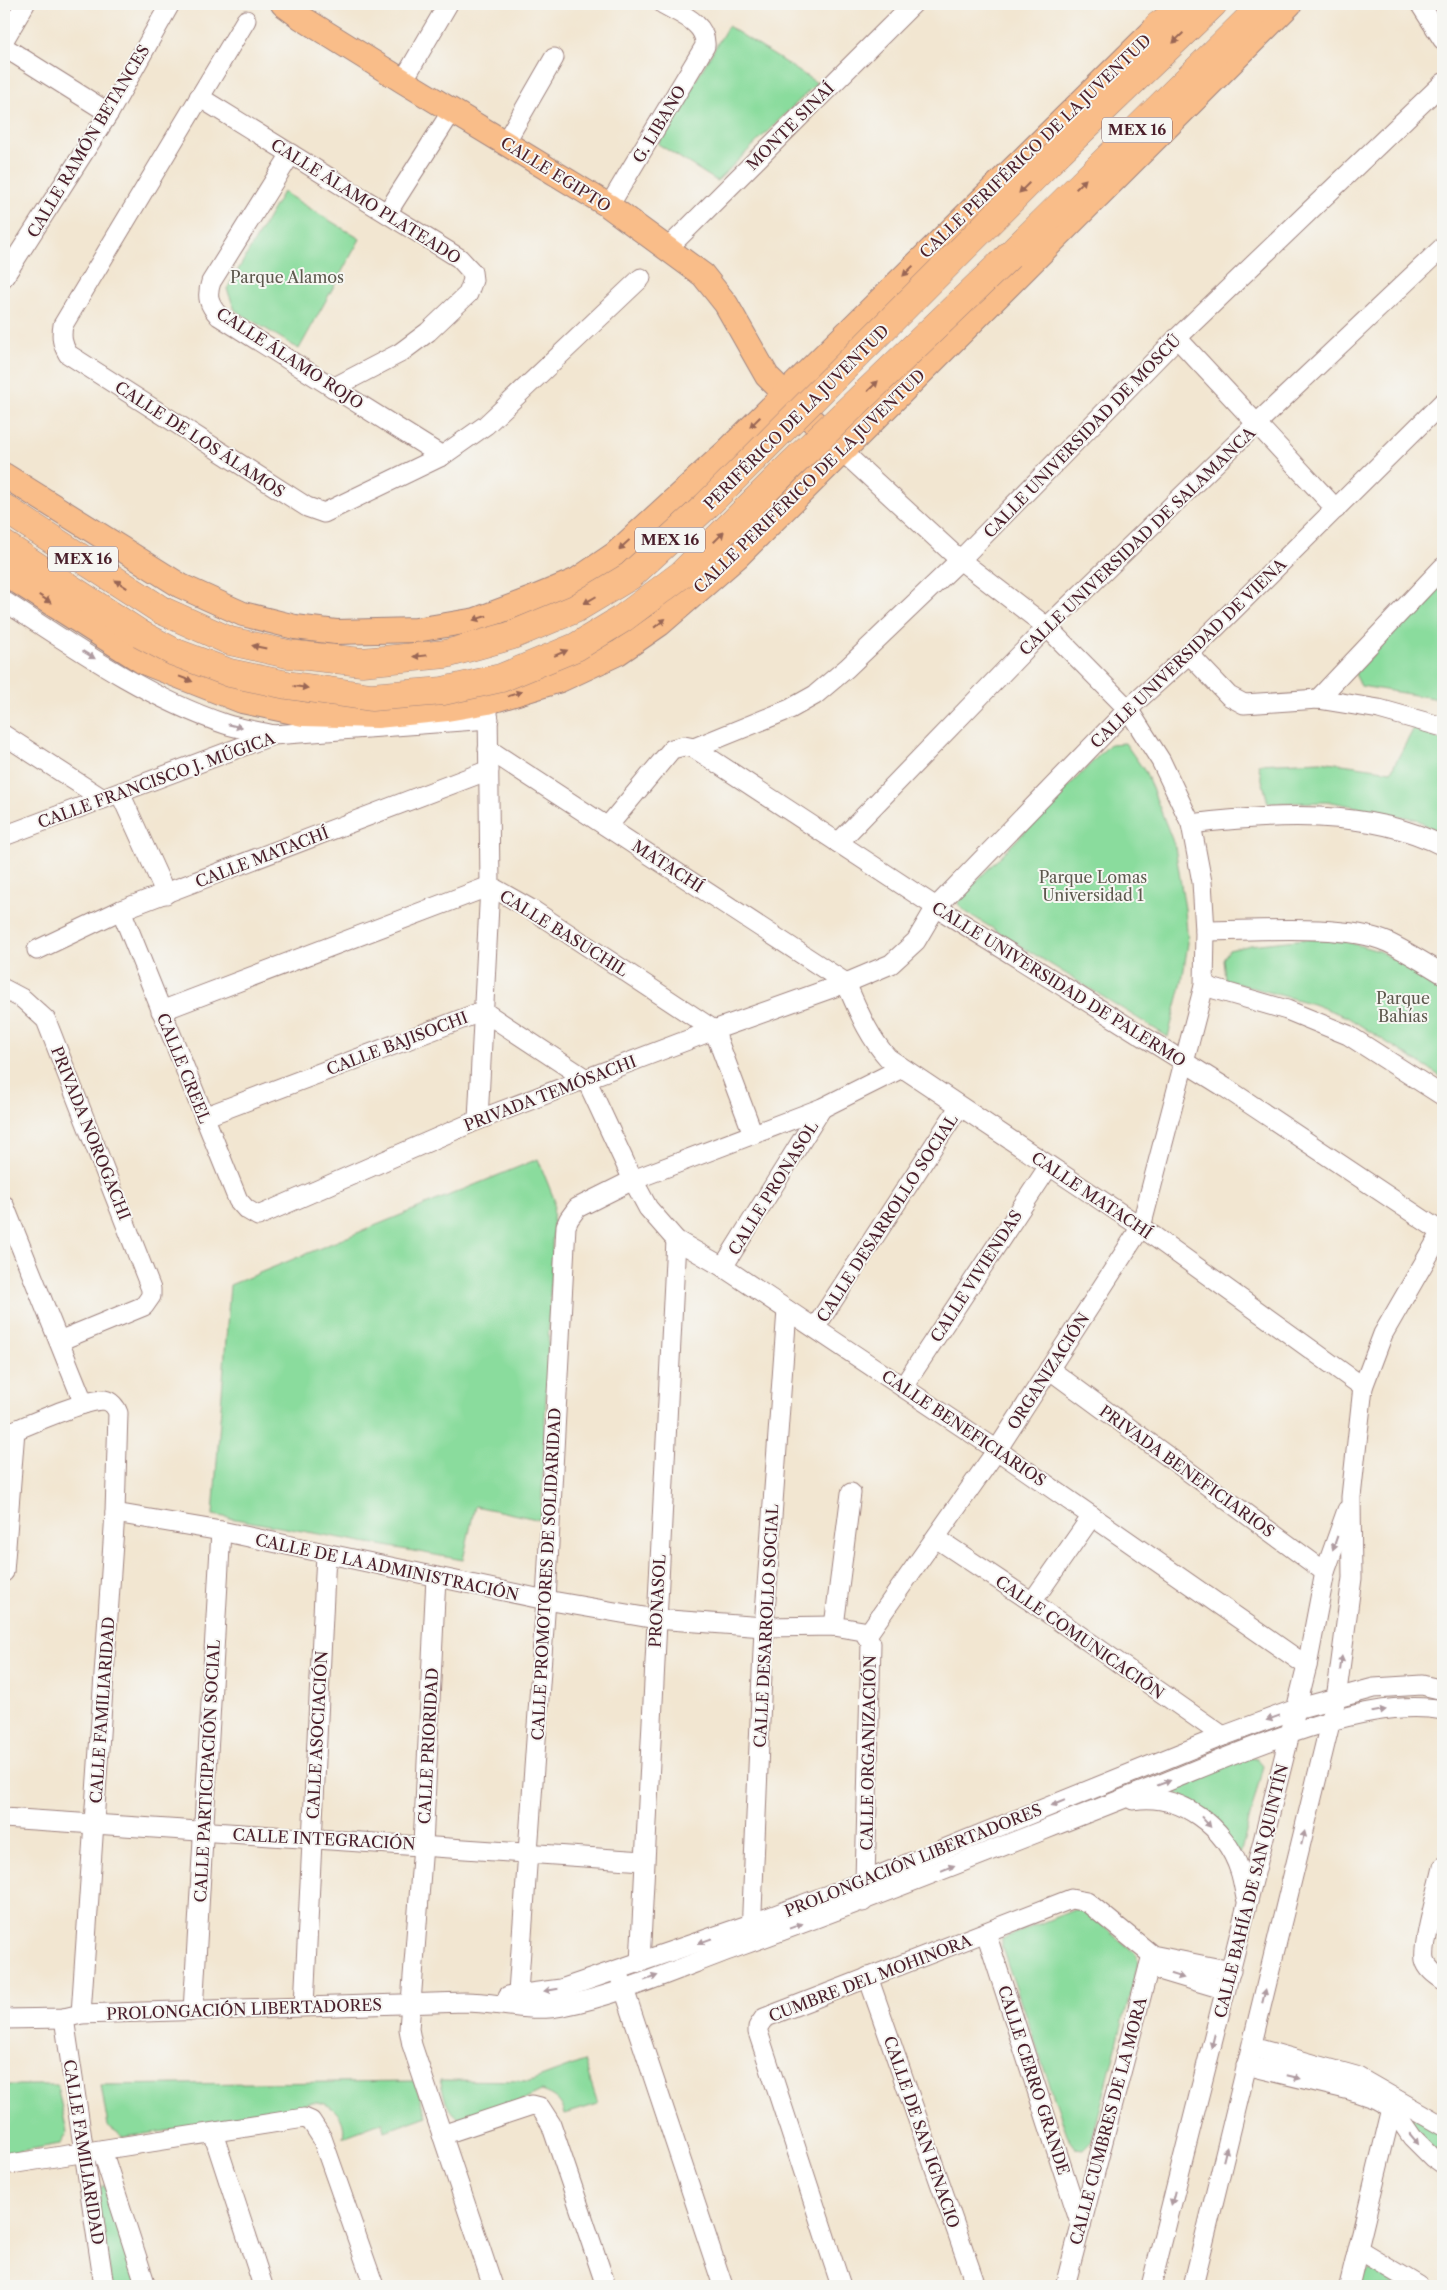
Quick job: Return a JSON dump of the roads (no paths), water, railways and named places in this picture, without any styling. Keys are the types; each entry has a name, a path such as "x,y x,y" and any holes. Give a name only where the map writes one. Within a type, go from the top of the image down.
{"highway":[{"path":"1158,26 1189,4"},
{"name":"PERIFÉRICO DE LA JUVENTUD","path":"4,508 162,610 230,641 288,654 362,662 446,654 510,636 575,608 630,576 706,506 1058,154 1213,4"},
{"path":"1196,98 1255,13"},
{"name":"PERIFÉRICO DE LA JUVENTUD","path":"4,546 140,634 174,652 230,673 287,685 371,697 443,691 501,678 576,647 622,619 682,574 791,465 1009,256 1255,13"}],"main road":[{"name":"CALLE EGIPTO","path":"283,4 306,11 403,81 609,206 703,275 726,304 767,376 842,451"},
{"name":"CALLE PERIFÉRICO DE LA JUVENTUD","path":"4,475 181,586 243,614 296,627 336,632 416,630 476,620 577,580 615,554 727,451 823,354 1180,4"},
{"name":"CALLE PERIFÉRICO DE LA JUVENTUD","path":"4,573 142,662 242,701 303,714 377,716 488,711 560,680 618,653 660,624 737,557 878,413 1290,4"},
{"path":"823,354 823,366 835,387 857,408 868,413 878,413"},
{"path":"727,451 738,455 758,469 772,489 781,511"}],"street":[{"path":"4,40 25,4"},
{"name":"CALLE RAMÓN BETANCES","path":"4,277 109,113 170,4"},
{"path":"403,81 448,4"},
{"name":"G. LIBANO","path":"609,206 703,52 706,39 700,27 663,4"},
{"name":"MONTE SINAÍ","path":"667,248 913,4"},
{"path":"1420,4 1443,40"},
{"name":"CALLE DE LOS ÁLAMOS","path":"246,20 63,325 62,344 68,354 316,511 324,512 442,456 486,425 641,278"},
{"path":"4,47 109,113"},
{"path":"505,143 554,58"},
{"name":"CALLE UNIVERSIDAD DE MOSCÚ","path":"694,748 790,709 815,695 847,668 960,560 1177,338 1443,83"},
{"name":"CALLE ÁLAMO PLATEADO","path":"199,97 382,210 467,265 472,272 471,287 468,294 428,332 400,353 332,388"},
{"path":"382,210 447,108"},
{"name":"CALLE ÁLAMO ROJO","path":"291,154 211,282 208,300 212,308 220,316 442,456"},
{"name":"CALLE UNIVERSIDAD DE SALAMANCA","path":"838,843 1047,628 1255,425 1443,247"},
{"path":"1177,338 1255,425 1336,510"},
{"name":"CALLE UNIVERSIDAD DE VIENA","path":"846,983 891,964 904,954 916,941 936,907 1128,709 1189,654 1443,402"},
{"name":"ORGANIZACIÓN","path":"842,451 960,560 1047,628 1128,709 1161,761 1191,824 1202,882 1205,931 1204,986 1182,1061 1140,1227 997,1450 867,1635"},
{"path":"1318,699 1443,567"},
{"path":"4,601 142,686 180,706 226,724 274,735"},
{"path":"1189,654 1229,696 1244,704 1318,699 1379,709 1443,727"},
{"path":"478,1120 490,886 488,711"},
{"name":"CALLE FRANCISCO J. MÚGICA","path":"4,836 274,735 488,711"},
{"path":"4,735 112,796 166,894"},
{"path":"608,826 672,749 684,746 694,748"},
{"name":"CALLE UNIVERSIDAD DE PALERMO","path":"694,748 936,907 1182,1061 1443,1231"},
{"name":"MATACHÍ","path":"488,749 846,983"},
{"name":"CALLE MATACHÍ","path":"38,950 121,910 489,770"},
{"path":"1191,824 1271,816 1321,818 1370,824 1404,831 1443,846"},
{"name":"CALLE BASUCHIL","path":"161,1011 490,886 534,911 714,1030"},
{"name":"CALLE CREEL","path":"121,910 238,1200 246,1210 258,1216"},
{"path":"1205,931 1306,930 1358,934 1386,942 1443,974"},
{"name":"CALLE MATACHÍ","path":"846,983 876,1045 888,1058 1140,1227 1363,1387"},
{"name":"PRIVADA TEMÓSACHI","path":"258,1216 478,1120 714,1030 846,983"},
{"path":"1204,986 1287,1010 1348,1035 1443,1096"},
{"name":"PRIVADA NOROGACHI","path":"4,989 23,999 46,1020 149,1282 151,1296 144,1306 59,1341"},
{"name":"CALLE BAJISOCHI","path":"204,1117 483,1011 586,1079"},
{"path":"714,1030 753,1134"},
{"name":"CALLE PROMOTORES DE SOLIDARIDAD","path":"518,1999 546,1600 566,1226 577,1208 633,1180 822,1108 902,1068"},
{"path":"586,1079 633,1180"},
{"name":"CALLE DESARROLLO SOCIAL","path":"815,1328 959,1107"},
{"name":"CALLE PRONASOL","path":"723,1267 822,1108"},
{"name":"CALLE VIVIENDAS","path":"903,1386 1048,1166"},
{"name":"CALLE BENEFICIARIOS","path":"633,1180 648,1208 676,1240 723,1267 903,1386 1307,1666"},
{"path":"4,1205 84,1404 9,1432 4,1572"},
{"name":"CALLE BAHÍA DE SAN QUINTÍN","path":"1193,2286 1332,1722 1352,1578 1351,1497 1363,1387 1382,1334 1443,1231"},
{"name":"PRONASOL","path":"640,1963 676,1240"},
{"name":"CALLE DESARROLLO SOCIAL","path":"750,1943 764,1626 787,1310"},
{"name":"PRIVADA BENEFICIARIOS","path":"1050,1369 1325,1572"},
{"name":"CALLE FAMILIARIDAD","path":"84,1404 105,1400 115,1407 118,1417 115,1513 94,1825 72,2016 93,2151 104,2286"},
{"path":"834,1626 851,1493"},
{"name":"CALLE BAHÍA DE SAN QUINTÍN","path":"1151,2286 1307,1666 1325,1572 1351,1497"},
{"name":"CALLE DE LA ADMINISTRACIÓN","path":"115,1513 221,1531 546,1600 656,1619 764,1626 834,1626 856,1628 867,1635"},
{"path":"1032,1602 1092,1516"},
{"name":"CALLE PARTICIPACIÓN SOCIAL","path":"193,2011 221,1531"},
{"name":"CALLE COMUNICACIÓN","path":"936,1538 1032,1602 1223,1736"},
{"name":"CALLE ASOCIACIÓN","path":"304,2006 326,1554"},
{"name":"CALLE PRIORIDAD","path":"436,1577 423,1845 409,2029 412,2045 493,2286"},
{"name":"CALLE ORGANIZACIÓN","path":"863,1902 871,1643 867,1635"},
{"name":"PROLONGACIÓN LIBERTADORES","path":"621,1979 640,1963 865,1881 1223,1736 1296,1709 1374,1688 1422,1686 1443,1690"},
{"name":"PROLONGACIÓN LIBERTADORES","path":"4,2019 304,2006 485,2002 518,1999 538,2008 560,2007 621,1979 750,1943 863,1902 1290,1733 1377,1710 1424,1706 1443,1710"},
{"path":"1104,1784 1112,1803 1145,1798 1174,1802 1200,1816 1225,1843 1240,1870 1247,1902"},
{"name":"CALLE INTEGRACIÓN","path":"4,1818 529,1852 644,1862"},
{"path":"1443,1868 1436,1934 1425,1960 1433,1972 1443,1980"},
{"name":"CUMBRE DEL MOHINORA","path":"841,2286 758,2032 761,2021 768,2015 1071,1899 1082,1899 1088,1902 1150,1961 1226,1990"},
{"name":"CALLE CERRO GRANDE","path":"986,1933 1081,2226"},
{"name":"CUMBRE DEL MOHINORA","path":"1150,1961 1231,1971"},
{"name":"CALLE CUMBRES DE LA MORA","path":"1065,2286 1150,1961"},
{"name":"CALLE DE SAN IGNACIO","path":"868,1977 976,2286"},
{"path":"621,1979 722,2286"},
{"path":"1252,2047 1341,2071 1393,2103 1443,2126"},
{"path":"1246,2066 1350,2090 1393,2103 1412,2137 1433,2158 1443,2165"},
{"path":"1349,2286 1393,2103"},
{"path":"442,2135 532,2105 540,2107 551,2124 606,2286"},
{"path":"4,2165 213,2133 294,2118 304,2118 311,2121 322,2138 374,2286"},
{"path":"213,2133 263,2286"},
{"path":"93,2151 146,2286"},
{"path":"1359,2250 1419,2286"}],"park label":[{"name":"Parque Alamos","path":"287,277"},
{"name":"Parque Lomas Universidad 1","path":"1093,886"},
{"name":"Parque Bahías","path":"1403,1007"}]}
